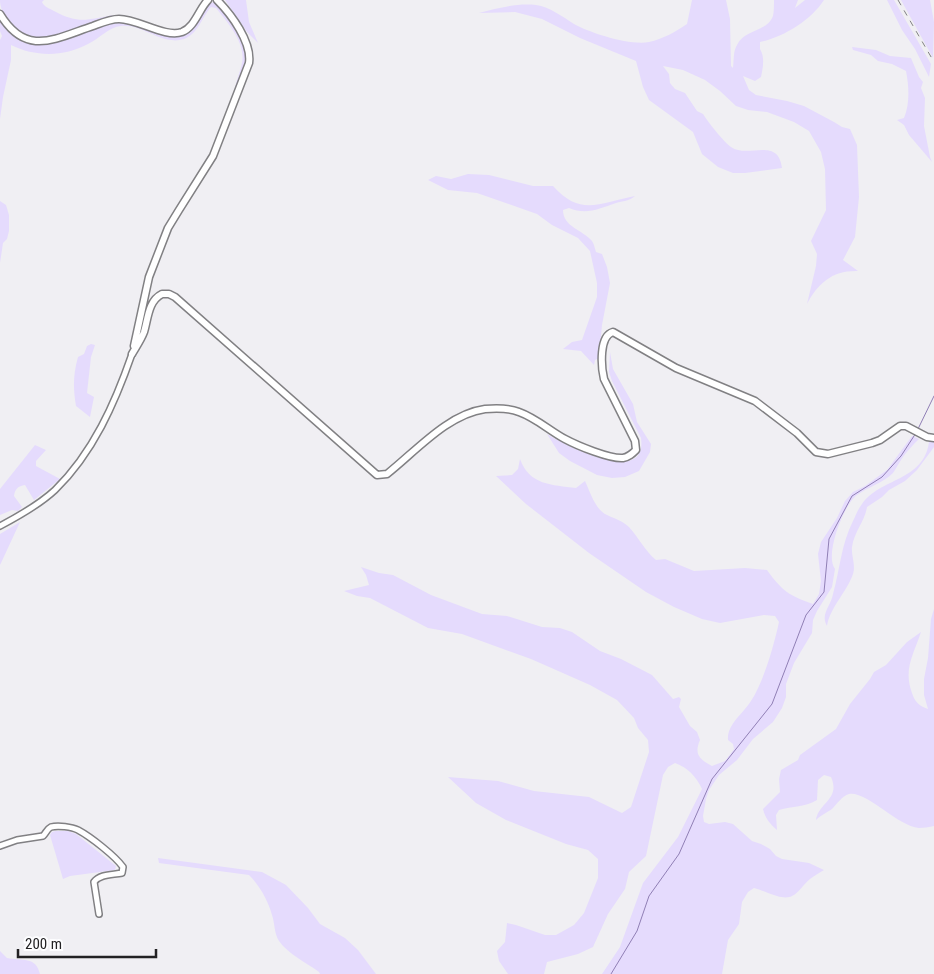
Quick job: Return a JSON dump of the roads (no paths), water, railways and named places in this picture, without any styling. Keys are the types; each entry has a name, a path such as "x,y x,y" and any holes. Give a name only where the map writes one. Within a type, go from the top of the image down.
{"street":[{"path":"0,14 10,30 18,36 34,42 60,37 115,20 126,20 166,32 177,33 191,26 208,0"},
{"path":"0,526 26,511 54,490 75,466 102,426 112,407 132,354 149,278 168,228 213,156 249,63 250,55 247,42 217,0"},
{"path":"132,354 143,334 154,299 162,294 172,295 211,327 374,472 381,475 387,474 455,419 469,413 492,408 521,413 566,440 591,450 617,458 629,456 636,450 635,440 604,379 602,368 605,338 613,332 676,368 755,401 797,433 816,452 828,454 880,440 900,426 911,428 934,438"},
{"path":"0,846 17,840 43,836 54,827 72,828 80,832 100,846 123,867 122,873 101,877 94,882 99,914"}],"waterway":[{"path":"918,429 934,396"},
{"path":"611,974 637,931 649,896 679,854 712,779 772,704 806,615 824,592 829,539 852,496 882,477 901,456 916,433"}],"railway":[{"path":"898,0 934,62"}]}
